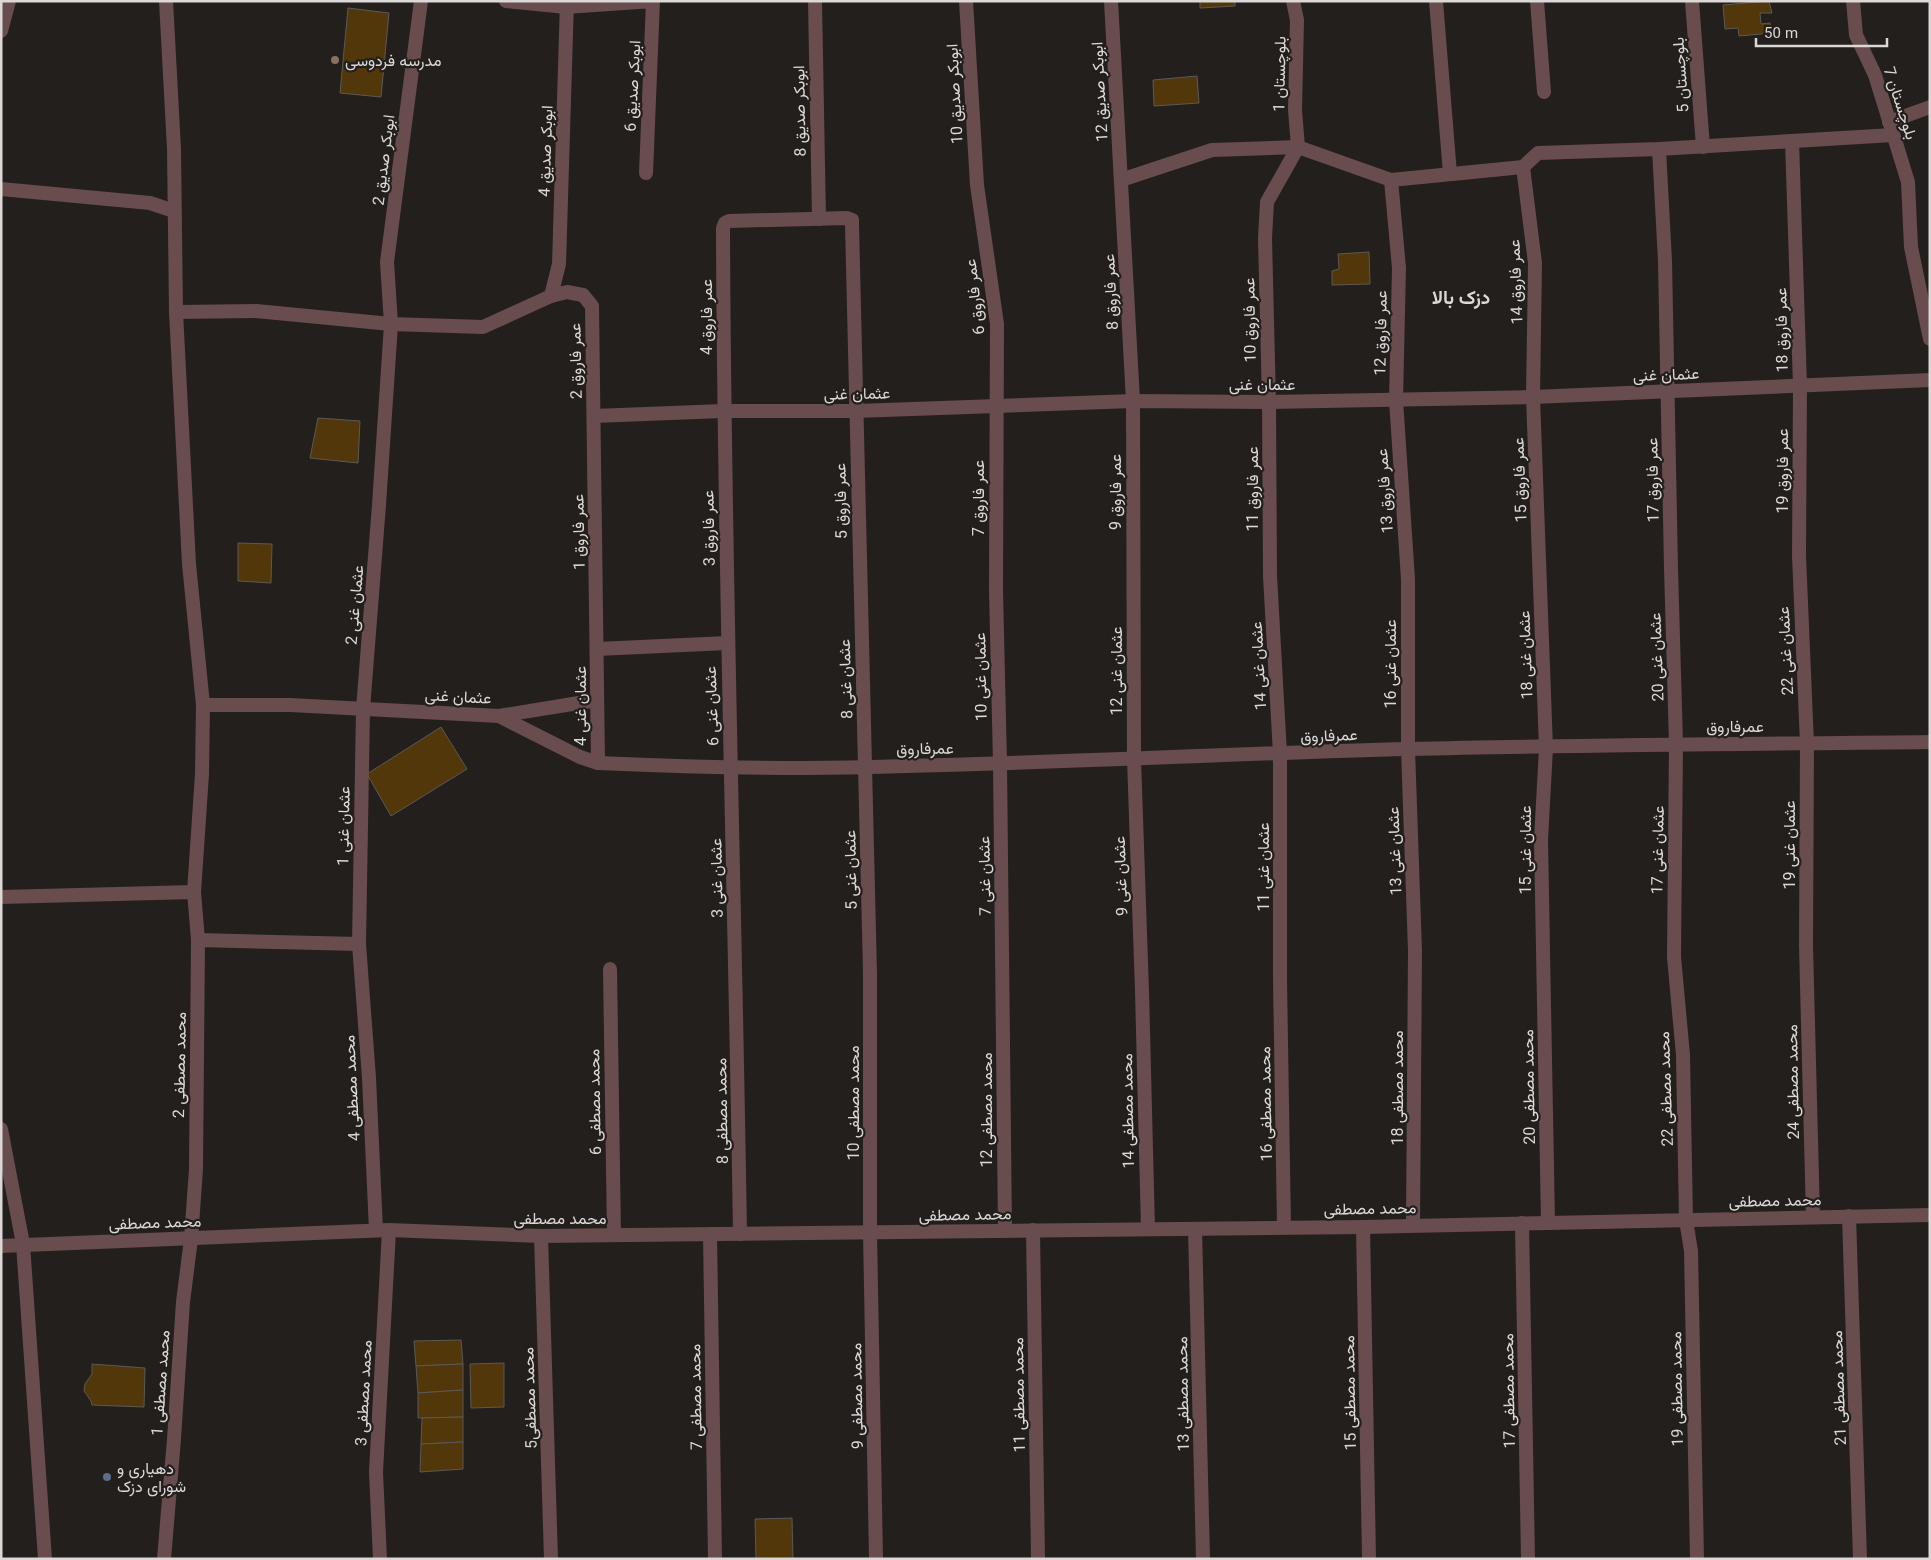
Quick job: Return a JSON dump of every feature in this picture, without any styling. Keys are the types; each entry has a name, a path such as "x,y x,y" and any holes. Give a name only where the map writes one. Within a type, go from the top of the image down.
{"street":[{"path":"1,31 9,1"},
{"name":"محمد مصطفی 2","path":"166,1 174,149 176,312 188,564 203,705 202,774 194,892 198,940 196,1169 191,1239"},
{"name":"ابوبکر صدیق 2","path":"379,505 391,324 387,262 421,1"},
{"path":"506,1 567,4 653,1"},
{"name":"ابوبکر صدیق 6","path":"646,173 653,1"},
{"name":"ابوبکر صدیق 8","path":"815,1 819,219"},
{"name":"ابوبکر صدیق 10","path":"966,1 977,185"},
{"name":"ابوبکر صدیق 12","path":"1111,1 1121,180"},
{"name":"بلوچستان 1","path":"1293,1 1297,20 1295,110 1298,147"},
{"path":"1436,1 1450,174"},
{"path":"1537,1 1544,92"},
{"name":"بلوچستان 5","path":"1692,1 1703,147"},
{"name":"بلوچستان 7","path":"1852,1 1856,35 1875,75 1908,182 1911,247 1930,339"},
{"name":"ابوبکر صدیق 4","path":"551,296 559,264 567,4"},
{"path":"1121,180 1212,150 1298,147 1391,180 1523,167 1538,153 1703,147 1792,141 1891,129 1930,107"},
{"name":"عمر فاروق 18","path":"1792,141 1800,386"},
{"name":"عمر فاروق 10","path":"1269,402 1265,238 1267,202 1298,147"},
{"name":"عمر فاروق 17","path":"1659,149 1665,262 1670,568"},
{"name":"عمر فاروق 14","path":"1523,167 1535,263 1533,397"},
{"name":"عمر فاروق 8","path":"1121,180 1133,401"},
{"name":"عمر فاروق 12","path":"1391,180 1399,268 1396,400"},
{"name":"عمر فاروق 6","path":"977,185 997,324 996,406"},
{"path":"1,189 150,203 174,211"},
{"name":"عمر فاروق 5","path":"819,219 847,218 852,220 860,592"},
{"name":"عمر فاروق 4","path":"723,411 723,228 725,223 729,221 819,219"},
{"name":"عمر فاروق 2","path":"551,296 567,292 583,295 592,306 594,416"},
{"path":"176,312 256,311 391,324 483,327 551,296"},
{"name":"عثمان غنی","path":"594,416 723,411 856,411 1133,401 1269,402 1533,397 1930,380"},
{"name":"عمر فاروق 19","path":"1799,556 1800,386"},
{"name":"عمر فاروق 15","path":"1533,397 1539,561"},
{"name":"عمر فاروق 13","path":"1396,400 1408,579"},
{"name":"عمر فاروق 9","path":"1132,583 1133,401"},
{"name":"عمر فاروق 11","path":"1269,402 1270,576"},
{"name":"عمر فاروق 7","path":"996,406 996,591"},
{"name":"عمر فاروق 3","path":"723,411 727,644"},
{"name":"عمر فاروق 1","path":"594,416 597,649"},
{"name":"عثمان غنی 2","path":"362,709 379,505"},
{"name":"عثمان غنی 22","path":"1799,556 1807,744"},
{"name":"عثمان غنی 18","path":"1539,561 1546,748"},
{"name":"عثمان غنی 20","path":"1670,568 1676,744"},
{"name":"عثمان غنی 14","path":"1270,576 1280,754"},
{"name":"عثمان غنی 16","path":"1408,579 1408,749"},
{"name":"عثمان غنی 12","path":"1132,583 1134,759"},
{"name":"عثمان غنی 10","path":"996,591 1000,763"},
{"name":"عثمان غنی 8","path":"860,592 865,766"},
{"path":"597,649 727,644"},
{"name":"عثمان غنی 6","path":"727,644 730,768"},
{"name":"عثمان غنی 4","path":"597,649 598,763"},
{"path":"499,716 597,700"},
{"name":"عثمان غنی","path":"203,705 290,705 499,716 580,757 598,763 730,768"},
{"name":"عثمان غنی 1","path":"359,944 362,709"},
{"name":"عمرفاروق","path":"730,768 1000,763 1408,749 1930,742"},
{"name":"عثمان غنی 17","path":"1674,957 1676,744"},
{"name":"عثمان غنی 19","path":"1806,946 1807,744"},
{"name":"عثمان غنی 15","path":"1544,952 1541,840 1546,748"},
{"name":"عثمان غنی 13","path":"1408,749 1415,951"},
{"name":"عثمان غنی 11","path":"1280,754 1280,980"},
{"name":"عثمان غنی 9","path":"1134,759 1142,991"},
{"name":"عثمان غنی 7","path":"1000,763 1002,989"},
{"name":"عثمان غنی 5","path":"865,766 870,973"},
{"name":"عثمان غنی 3","path":"730,768 736,987"},
{"path":"1,897 194,892"},
{"path":"198,940 359,944"},
{"name":"محمد مصطفی 4","path":"359,944 383,1230"},
{"name":"محمد مصطفی 24","path":"1806,946 1813,1217"},
{"name":"محمد مصطفی 18","path":"1413,1225 1415,951"},
{"name":"محمد مصطفی 20","path":"1544,952 1548,1222"},
{"name":"محمد مصطفی 22","path":"1674,957 1683,1055 1686,1220"},
{"name":"محمد مصطفی 6","path":"610,969 614,1235"},
{"name":"محمد مصطفی 10","path":"870,973 870,1232"},
{"name":"محمد مصطفی 16","path":"1280,980 1284,1227"},
{"name":"محمد مصطفی 8","path":"736,987 740,1234"},
{"name":"محمد مصطفی 12","path":"1002,989 1004,1231"},
{"name":"محمد مصطفی 14","path":"1142,991 1148,1229"},
{"path":"1,1129 23,1244 45,1559"},
{"name":"محمد مصطفی","path":"1,1246 383,1230 542,1236 1195,1229 1930,1215"},
{"name":"محمد مصطفی 21","path":"1850,1216 1860,1559"},
{"name":"محمد مصطفی 19","path":"1686,1220 1691,1250 1697,1559"},
{"name":"محمد مصطفی 17","path":"1522,1223 1528,1559"},
{"name":"محمد مصطفی 15","path":"1363,1226 1369,1559"},
{"name":"محمد مصطفی 13","path":"1195,1229 1203,1559"},
{"name":"محمد مصطفی 3","path":"380,1559 376,1472 383,1230"},
{"name":"محمد مصطفی 11","path":"1033,1230 1038,1559"},
{"name":"محمد مصطفی 9","path":"870,1232 876,1559"},
{"name":"محمد مصطفی 7","path":"710,1234 715,1559"},
{"name":"محمد مصطفی5","path":"542,1236 551,1559"},
{"name":"محمد مصطفی 1","path":"164,1559 183,1302 191,1239"}],"building":[{"path":"1200,1 1235,1 1235,6 1200,8"},
{"path":"1769,1 1772,13 1760,13 1761,24 1770,23 1772,33 1739,36 1738,28 1725,29 1723,5"},
{"path":"348,8 389,13 381,97 340,93"},
{"path":"1197,76 1199,103 1154,106 1153,80"},
{"path":"1369,252 1370,284 1332,285 1332,271 1339,269 1338,254"},
{"path":"318,418 360,421 358,463 310,458"},
{"path":"238,543 272,544 271,583 238,581"},
{"path":"441,727 467,769 391,816 367,774"},
{"path":"461,1340 463,1364 416,1366 414,1341"},
{"path":"504,1363 504,1407 471,1408 470,1364"},
{"path":"92,1364 145,1368 144,1407 92,1405 84,1391 85,1384 92,1374"},
{"path":"463,1364 463,1390 418,1393 416,1366"},
{"path":"463,1390 463,1417 418,1418 418,1393"},
{"path":"463,1417 463,1442 421,1444 422,1418"},
{"path":"463,1442 463,1469 420,1472 421,1444"},
{"path":"792,1518 793,1559 756,1559 755,1519"}],"place":[{"name":"مدرسه فردوسی","path":"335,60"},
{"name":"دهیاری و شورای دزک","path":"107,1477"}],"district":[{"name":"دزک بالا","path":"1461,297"}]}
